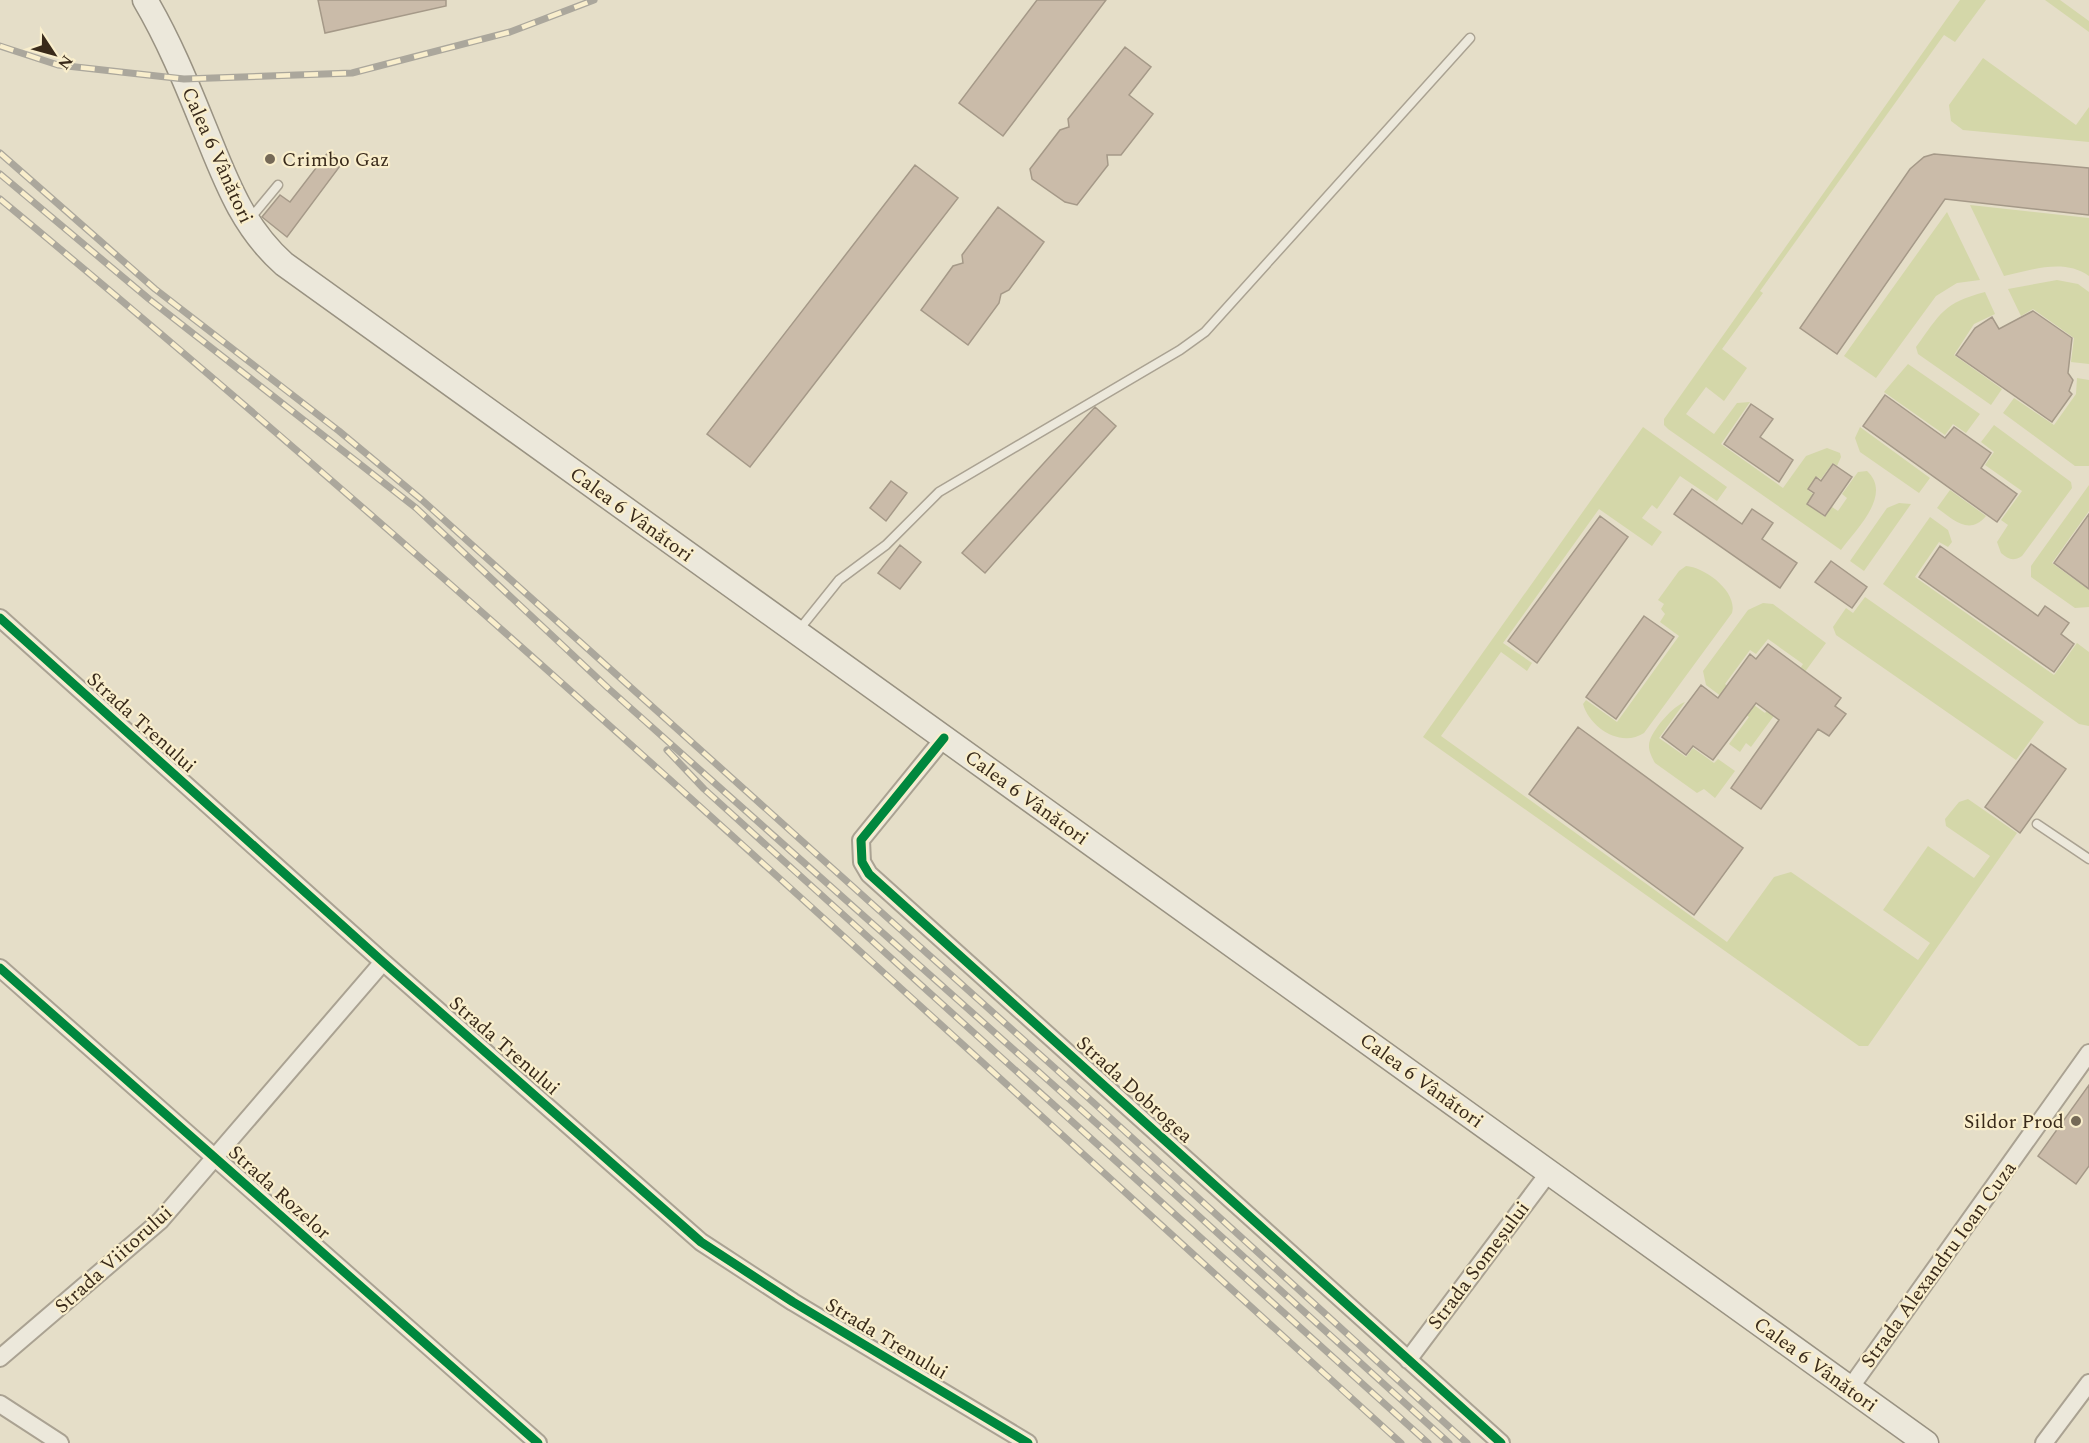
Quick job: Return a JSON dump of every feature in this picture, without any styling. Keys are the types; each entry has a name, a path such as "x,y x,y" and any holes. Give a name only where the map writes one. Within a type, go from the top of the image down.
{"main road":[{"name":"Calea 6 Vânători","path":"145,0 171,48 222,172 247,223 266,249 300,277 1550,1171 1926,1443"}],"street":[{"name":"Strada Trenului","path":"0,618 383,962 701,1242 793,1302 1028,1443"},
{"name":"Strada Dobrogea","path":"944,738 861,840 862,862 869,874 1501,1443"},
{"name":"Strada Viitorului","path":"0,1358 142,1238 215,1158 383,962"},
{"name":"Strada Rozelor","path":"0,968 538,1443"},
{"name":"Strada Alexandru Ioan Cuza","path":"1850,1388 2089,1053"},
{"name":"Strada Someșului","path":"1408,1360 1550,1171"},
{"path":"2044,1443 2089,1383"},
{"path":"0,1404 60,1443"}],"lane":[{"path":"797,632 839,580 886,545 939,492 1180,350 1205,332 1470,38"},
{"path":"247,223 278,185"},
{"path":"2037,824 2089,860"}],"green space":[{"path":"1960,0 1986,0 1955,42 1944,35 1760,291 1763,293 1722,349 1747,368 1724,401 1706,387 1686,414 1714,434 1737,403 1750,402 1721,444 1783,488 1806,456 1827,448 1840,453 1841,457 1837,466 1833,463 1821,479 1817,477 1808,490 1813,494 1807,504 1825,517 1832,507 1838,511 1847,498 1842,494 1858,472 1867,471 1874,480 1876,491 1874,501 1863,522 1841,550 1668,429 1664,425 1664,419"},
{"path":"2045,0 2060,0 2089,21 2089,32"},
{"path":"1983,58 2076,125 2089,107 2089,142 1963,130 1951,121 1949,105"},
{"path":"1970,205 2089,218 2089,276 2069,268 2048,267 2004,276"},
{"path":"1947,212 1980,280 1957,283 1936,296 1876,378 1844,356"},
{"path":"2057,280 2078,284 2089,292 2089,364 2071,362 2074,338 2033,309 2021,316 2008,289"},
{"path":"1985,292 1995,314 1974,324 1954,355 2002,389 1991,405 1918,354 1916,347 1931,326 1951,305"},
{"path":"1908,364 1980,414 1966,433 1953,424 1945,435 1884,392"},
{"path":"2077,378 2089,380 2089,466 2075,466 2003,413 2014,398 2054,425 2076,394"},
{"path":"1994,425 2071,482 2072,488 2022,556 2016,559 2008,558 2001,553 1997,542 2008,525 2001,520 2022,491 1985,465 1994,452 1981,442"},
{"path":"1643,427 1727,487 1717,501 1680,476 1657,509 1652,505 1642,518 1662,532 1652,546 1599,509 1503,643 1532,663 1527,671 1501,652 1441,736 1727,942 1774,877 1791,872 1918,960 1930,943 1883,910 1928,846 1974,878 1990,856 1946,826 1945,819 1959,802 1968,799 2017,833 1868,1046 1859,1046 1423,737"},
{"path":"1860,427 1930,478 1919,493 1860,452 1855,438"},
{"path":"2089,485 2089,511 2052,563 2089,590 2089,607 2075,608 2031,577 2031,566"},
{"path":"1950,490 1986,516 1974,525 1962,524 1949,517 1937,508"},
{"path":"1899,503 1911,504 1864,571 1850,561 1887,508"},
{"path":"1930,517 1948,530 1952,542 1948,547 1939,542 1915,577 2054,675 2077,643 2089,652 2089,726 2079,724 1883,584"},
{"path":"1686,566 1702,571 1725,589 1733,605 1732,613 1644,733 1635,737 1616,737 1599,728 1592,721 1583,704 1586,700 1617,722 1679,636 1660,622 1665,614 1661,609 1664,604 1658,600 1679,571"},
{"path":"1865,597 2044,722 2016,760 1836,635 1833,627 1846,608 1853,613"},
{"path":"1763,603 1773,604 1826,643 1799,680 1795,677 1803,664 1768,639 1756,654 1750,650 1725,684 1765,713 1783,690 1790,694 1751,747 1746,743 1740,752 1729,744 1749,717 1706,685 1703,671 1748,610"},
{"path":"1685,702 1659,738 1686,757 1693,748 1714,763 1718,759 1735,771 1715,798 1704,789 1697,793 1655,763 1650,752 1649,743 1656,729 1670,712"}],"building":[{"path":"318,0 446,0 446,6 325,33"},
{"path":"1037,0 1106,0 1003,136 959,103"},
{"path":"1125,47 1151,67 1129,95 1153,114 1121,155 1107,155 1108,165 1077,205 1065,202 1032,179 1030,169 1060,130 1069,127 1068,119"},
{"path":"329,151 343,162 287,237 262,217 280,195 290,202"},
{"path":"1934,154 2089,168 2089,215 1945,199 1837,354 1800,328 1910,169 1924,157"},
{"path":"915,165 958,198 750,467 707,434"},
{"path":"998,207 1044,242 1009,290 1001,294 999,303 968,345 921,310 953,266 963,263 962,255"},
{"path":"2033,311 2072,338 2068,373 2073,380 2069,391 2072,394 2052,422 1956,355 1975,328 1992,317 1999,329"},
{"path":"1885,395 1945,438 1954,427 1991,453 1981,468 2017,494 1997,522 1863,426"},
{"path":"1751,404 1773,419 1760,437 1793,460 1779,482 1724,444"},
{"path":"1095,407 1116,426 985,573 962,553"},
{"path":"1833,464 1852,477 1825,516 1807,504 1814,493 1808,489 1816,477 1821,481"},
{"path":"891,481 907,493 886,521 870,508"},
{"path":"1692,489 1742,524 1752,509 1773,523 1762,539 1797,563 1780,588 1674,514"},
{"path":"2089,514 2089,589 2054,563"},
{"path":"1600,516 1628,537 1537,663 1508,641"},
{"path":"900,545 921,562 900,589 878,573"},
{"path":"1940,546 2038,616 2045,606 2069,623 2061,634 2074,644 2054,672 1919,577"},
{"path":"1831,561 1867,587 1852,608 1815,582"},
{"path":"1644,616 1674,637 1616,719 1586,697"},
{"path":"1768,644 1841,698 1835,706 1846,714 1829,736 1818,729 1761,809 1731,788 1779,720 1756,703 1713,760 1693,746 1686,755 1662,737 1701,685 1718,698 1750,654 1756,659"},
{"path":"1578,727 1743,848 1694,915 1529,794"},
{"path":"2031,744 2066,769 2020,833 1985,807"},
{"name":"Sildor Prod","path":"2089,1085 2089,1166 2076,1184 2038,1156"}],"railway":[{"path":"0,46 58,65 184,79 352,73 510,32 594,0"},
{"path":"0,153 155,289 339,431 422,500 1095,1104 1467,1443"},
{"path":"0,174 149,299 416,508 608,688 1105,1131 1449,1443"},
{"path":"0,199 357,502 533,657 1401,1443"},
{"path":"667,750 704,789 1428,1443"}],"cycle path":[{"path":"0,618 383,962 701,1242 793,1302 1028,1443"},
{"path":"944,738 861,840 862,862 869,874 1501,1443"},
{"path":"0,968 538,1443"}],"place":[{"name":"Crimbo Gaz","path":"270,159"},
{"name":"Sildor Prod","path":"2076,1121"}]}
